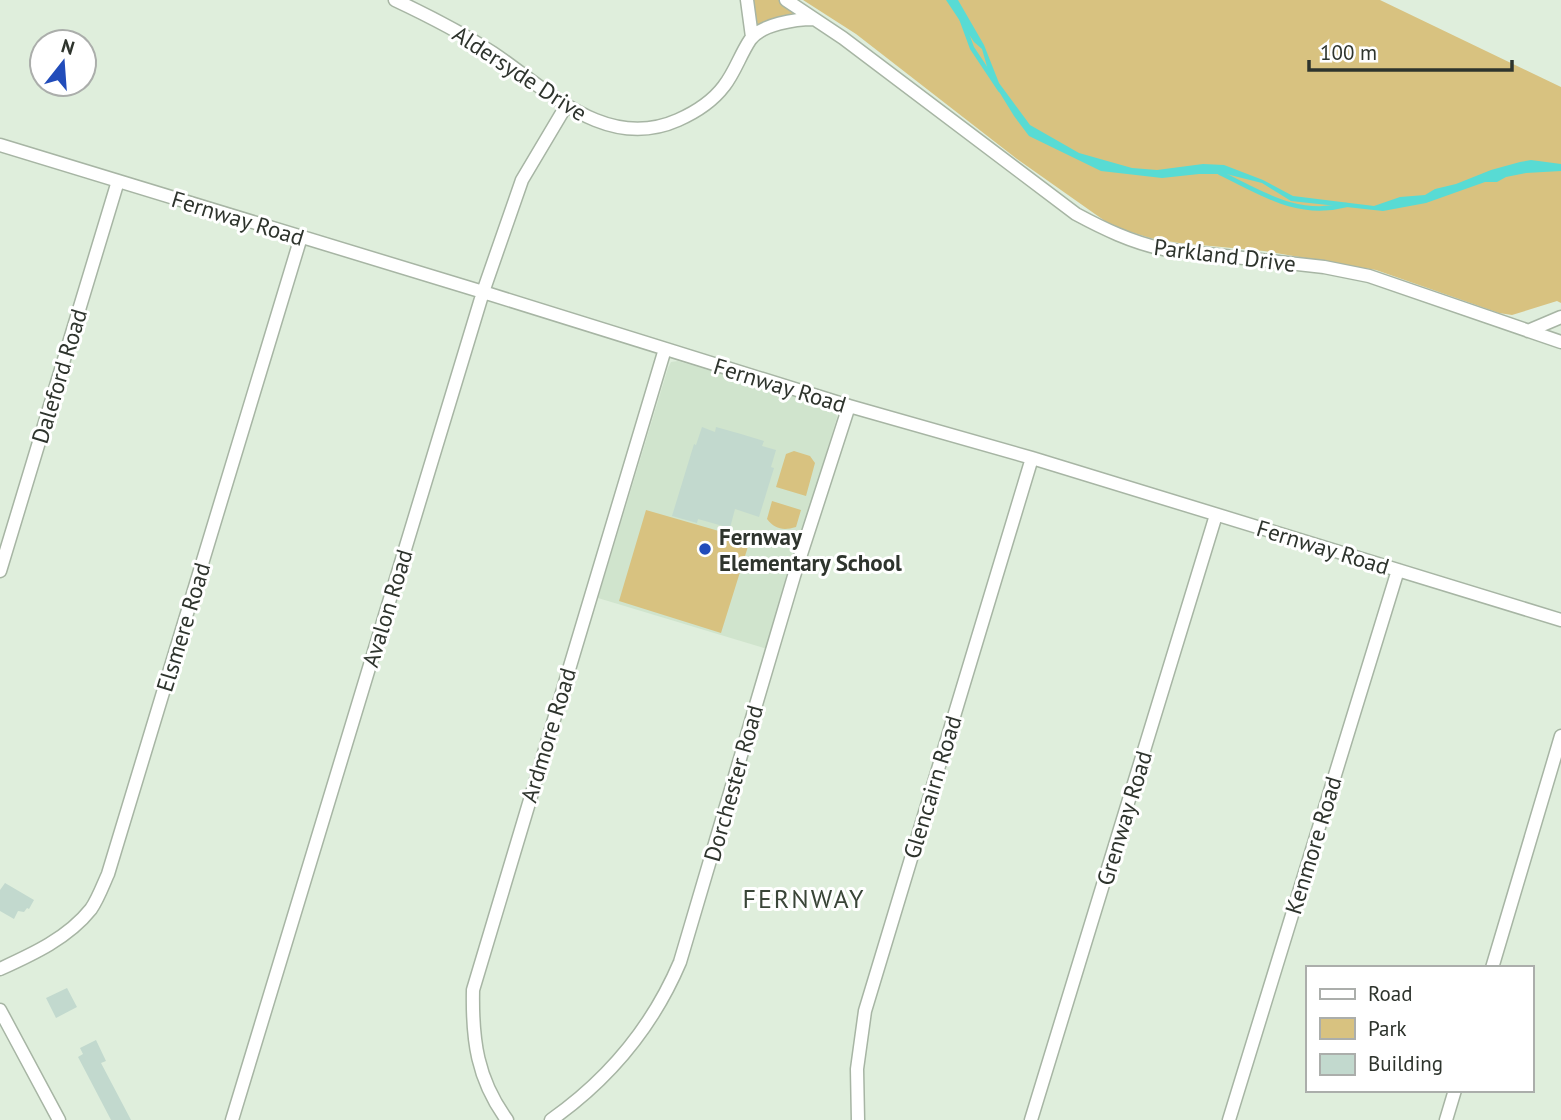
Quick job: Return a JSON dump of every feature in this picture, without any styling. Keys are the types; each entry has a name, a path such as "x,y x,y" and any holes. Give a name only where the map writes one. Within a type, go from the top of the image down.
{"street":[{"name":"Aldersyde Drive","path":"396,0 484,47 566,106 602,124 627,129 671,123 707,104 734,72 752,37"},
{"path":"747,0 752,37 777,24 796,19 814,19"},
{"name":"Parkland Drive","path":"786,0 1076,214 1112,233 1140,244 1163,248 1285,262 1369,276 1561,342"},
{"name":"Avalon Road","path":"232,1120 483,292 522,180 566,106"},
{"name":"Fernway Road","path":"0,145 1561,621"},
{"name":"Daleford Road","path":"0,571 118,180"},
{"name":"Elsmere Road","path":"0,969 64,935 92,908 108,874 301,237"},
{"path":"1528,331 1561,317"},
{"name":"Ardmore Road","path":"507,1120 492,1099 478,1058 472,1018 473,990 665,349"},
{"name":"Dorchester Road","path":"551,1120 605,1076 629,1049 661,1003 676,973 794,576 849,406"},
{"name":"Glencairn Road","path":"858,1120 857,1069 864,1011 1032,458"},
{"name":"Grenway Road","path":"1031,1120 1216,515"},
{"name":"Kenmore Road","path":"1229,1120 1398,570"},
{"path":"1493,966 1561,736"},
{"path":"0,1010 59,1120"},
{"path":"1446,1120 1454,1092"}],"shaded area":[{"name":"Fernway Elementary School","path":"678,361 835,410 837,417 767,649 598,598 668,368 671,362"}],"green space":[{"path":"747,0 786,0 814,19 752,37"},
{"path":"803,0 1380,0 1561,87 1561,303 1557,301 1512,315 1499,313 1376,270 1264,251 1179,243 1150,238 1112,226 1017,159 856,34"},
{"path":"794,451 810,456 815,463 806,496 776,487 786,454"},
{"path":"772,501 801,510 796,527 776,527 767,519"},
{"path":"646,510 750,540 721,633 619,601"}],"water":[{"path":"946,0 958,0 984,45 999,83 1030,125 1079,153 1132,168 1157,170 1203,164 1224,165 1263,180 1293,196 1374,206 1400,197 1425,195 1435,189 1520,162 1531,160 1561,164 1561,171 1506,177 1426,203 1383,211 1291,201 1262,183 1226,174 1162,178 1101,171 1029,136 990,77 982,49 974,42"}],"building":[{"path":"702,427 715,432 716,427 764,441 762,446 776,450 771,467 774,468 759,517 735,509 730,528 698,519 697,523 672,516 694,444 696,445"},
{"path":"5,883 34,900 29,909 18,911 14,919 0,911 0,890"},
{"path":"67,988 77,1007 56,1018 46,998"},
{"path":"96,1040 106,1061 101,1063 131,1120 111,1120 78,1057 83,1054 80,1048"}],"waterway":[{"path":"961,18 972,48 1000,90"},
{"path":"1220,173 1265,195 1296,206 1328,208 1346,205"}],"place":[{"name":"Fernway Elementary School","path":"705,549"}],"district":[{"name":"FERNWAY","path":"804,898"}]}
